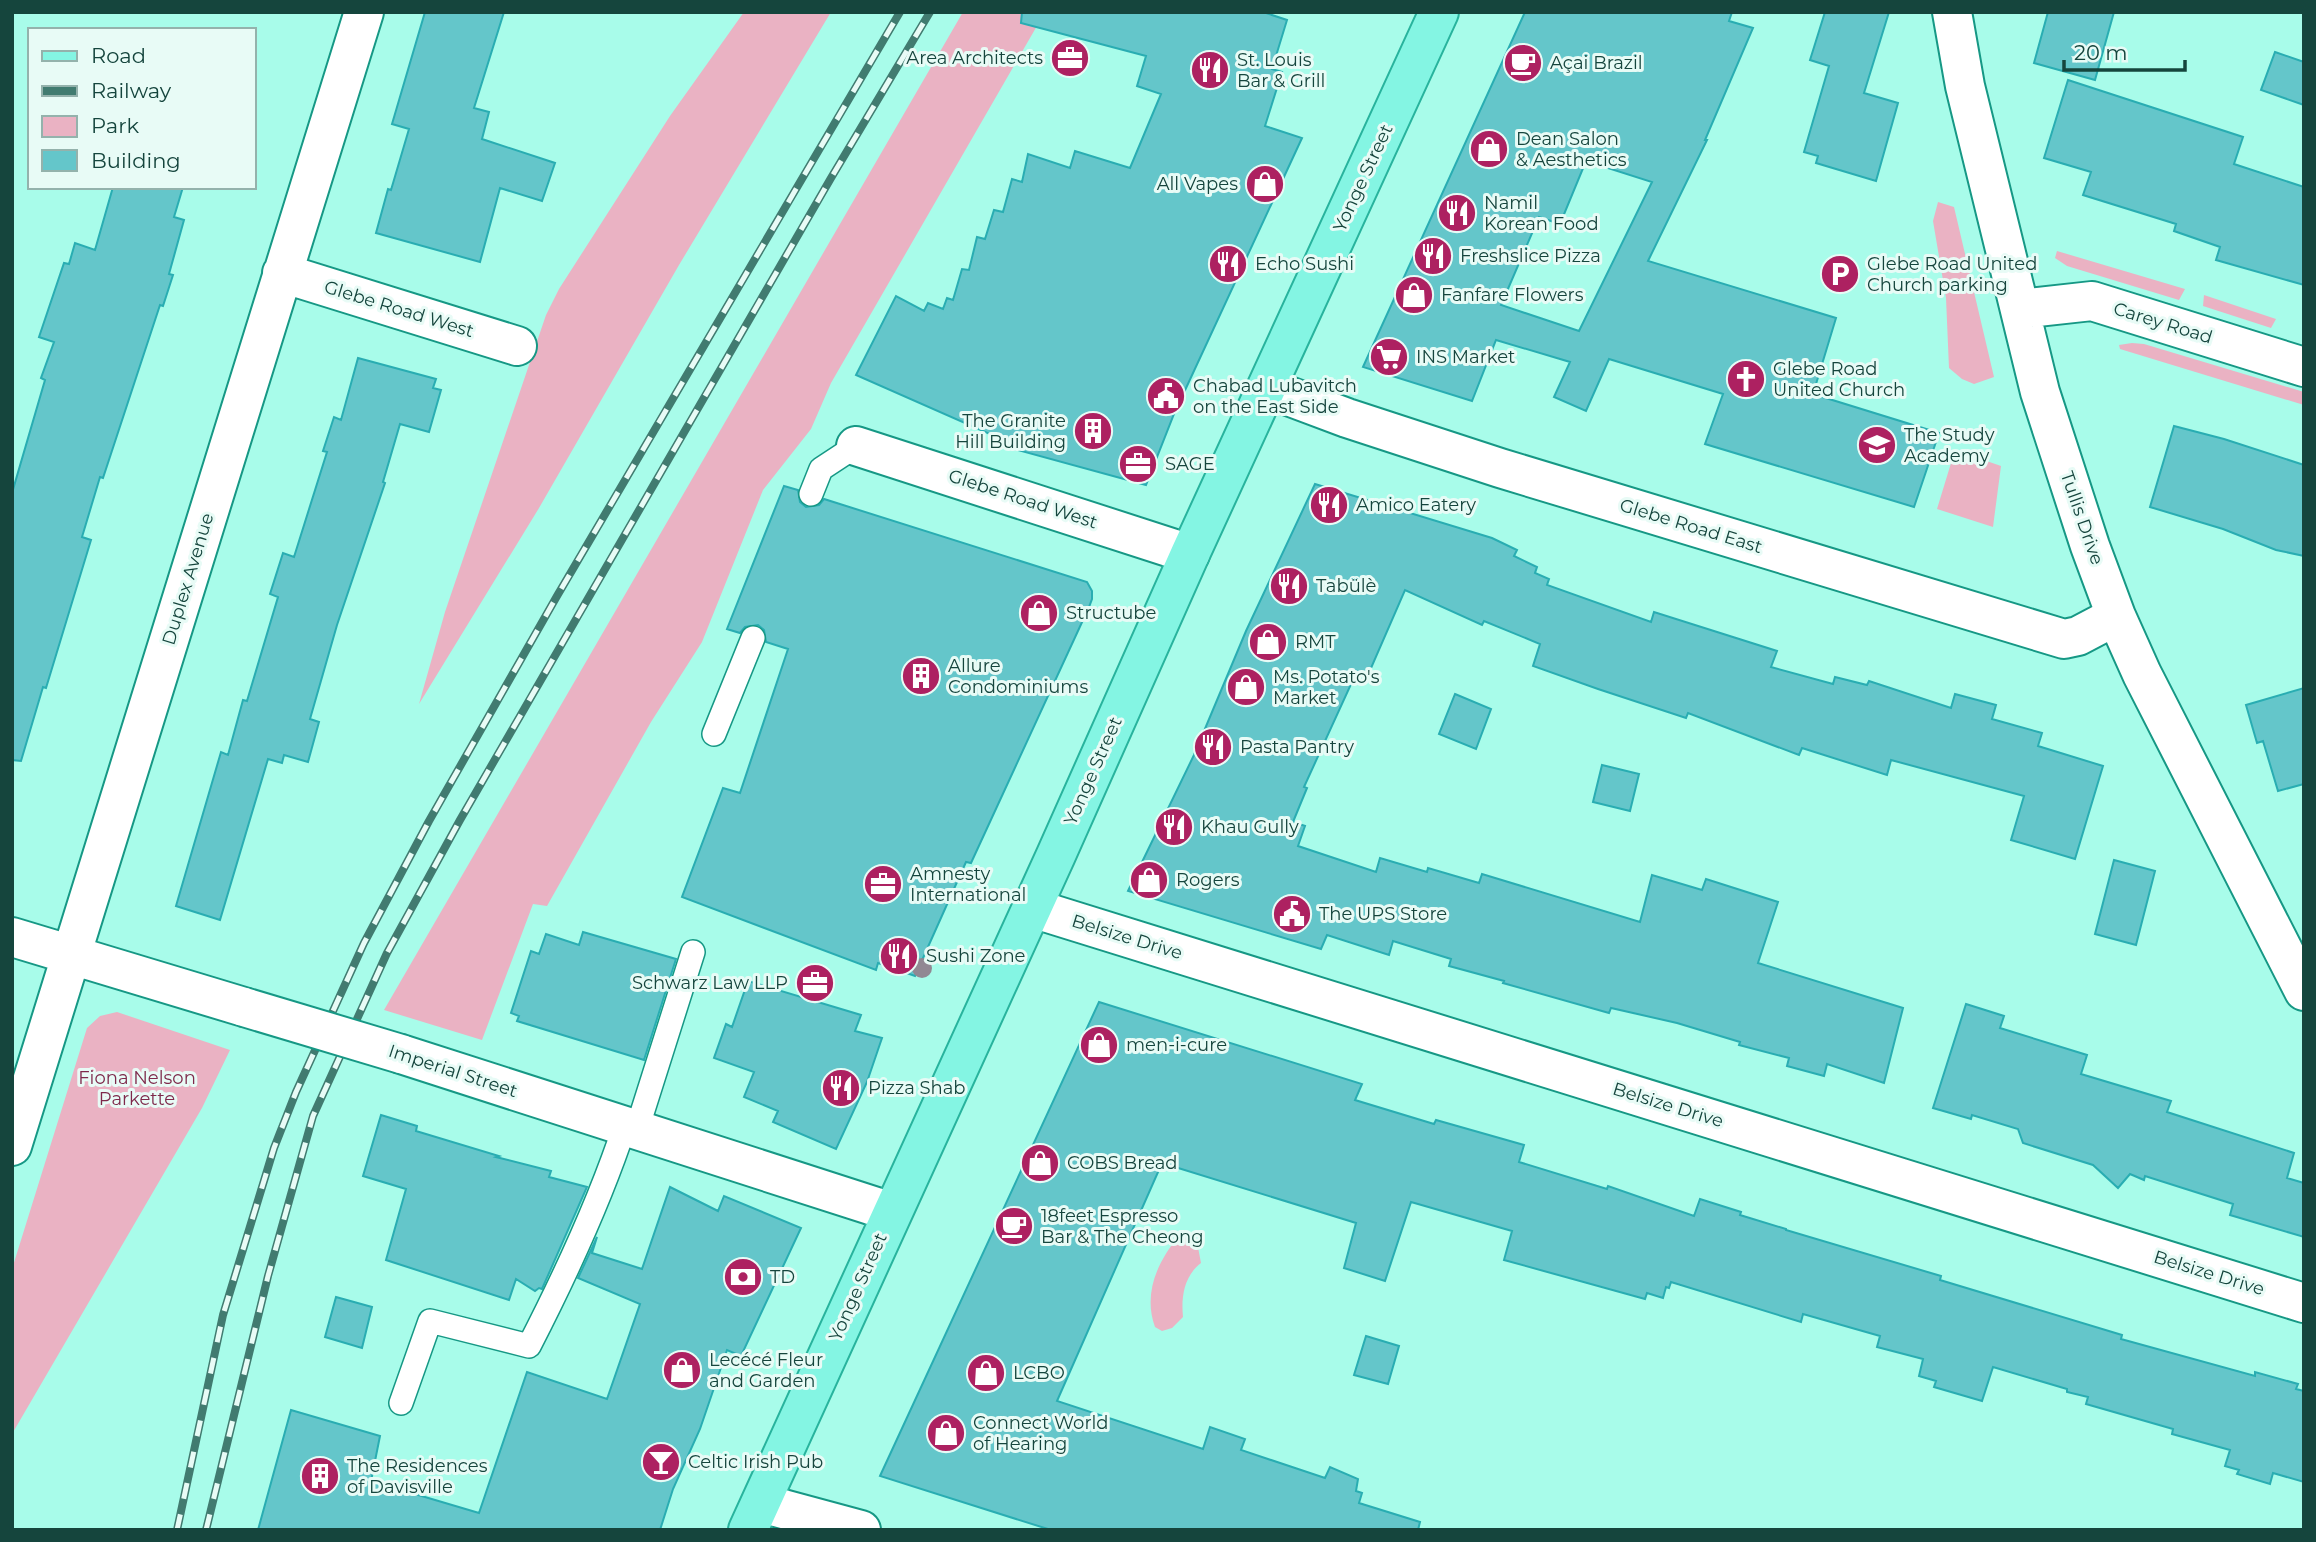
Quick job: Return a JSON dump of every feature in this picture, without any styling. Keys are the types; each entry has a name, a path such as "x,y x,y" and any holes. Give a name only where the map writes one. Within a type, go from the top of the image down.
{"main road":[{"name":"Yonge Street","path":"755,1517 1190,554 1439,12"}],"street":[{"name":"Duplex Avenue","path":"12,1146 364,12"},
{"name":"Tullis Drive","path":"1952,12 1965,86 2040,392 2090,546 2116,616 2143,674 2304,991"},
{"name":"Glebe Road West","path":"282,273 517,345"},
{"name":"Carey Road","path":"2020,309 2092,301 2304,367"},
{"name":"Glebe Road East","path":"1267,388 1347,418 1500,468 2064,639 2078,636 2116,616"},
{"name":"Glebe Road West","path":"856,446 1190,554"},
{"name":"Belsize Drive","path":"1032,908 2304,1303"},
{"name":"Imperial Street","path":"12,937 401,1054 892,1212"},
{"path":"755,1517 862,1530"}],"lane":[{"path":"811,494 821,469 856,446"},
{"path":"714,734 753,638"},
{"path":"401,1403 430,1321 529,1346 553,1300 615,1156 631,1127 693,952"}],"green space":[{"path":"744,12 831,12 679,265 539,508 419,704 445,612 546,315 559,289 670,116"},
{"path":"963,12 1045,12 831,383 811,429 763,490 702,642 651,722 547,906 533,904 482,1040 384,1010"},
{"path":"1938,202 1954,207 1994,377 1974,384 1962,379 1949,368 1946,298 1933,221"},
{"path":"2057,251 2185,289 2179,300 2067,266 2055,258"},
{"path":"2204,295 2276,319 2271,328 2203,306"},
{"path":"2144,344 2304,392 2304,405 2120,349 2119,345"},
{"path":"1955,450 2001,466 1993,527 1937,509"},
{"name":"Fiona Nelson Parkette","path":"117,1012 230,1050 202,1108 12,1434 12,1269 87,1028 100,1016"},
{"path":"1186,1235 1197,1242 1201,1263 1191,1274 1185,1287 1183,1317 1172,1328 1162,1331 1155,1327 1152,1315 1154,1279 1171,1246 1179,1236"}],"building":[{"path":"425,12 504,12 474,108 489,112 482,139 555,163 542,201 500,188 480,262 376,233 409,129 392,124"},
{"path":"1022,12 1263,12 1287,20 1272,69 1282,72 1265,126 1302,138 1174,414 1146,485 1014,449 1015,445 856,375 896,296 924,311 928,303 943,309 947,298 953,300 962,269 969,270 977,237 985,239 994,210 1003,212 1012,179 1022,182 1028,154 1070,168 1075,151 1130,168 1161,94 1137,86 1146,56 1021,23"},
{"path":"1525,12 1732,12 1729,21 1753,28 1707,140 1648,261 1836,318 1813,394 1939,433 1914,507 1705,444 1723,394 1609,359 1586,411 1554,397 1570,362 1496,340 1472,401 1363,367","holes":["1586,161 1652,182 1579,331 1501,305 1539,217 1560,224"]},
{"path":"1825,12 1889,12 1864,93 1898,103 1876,181 1816,163 1818,156 1804,152 1829,66 1810,60"},
{"path":"2048,12 2114,12 2095,80 2034,63"},
{"path":"2275,52 2304,62 2304,105 2261,90"},
{"path":"2068,80 2243,137 2234,164 2304,187 2304,285 2216,260 2220,247 2174,231 2176,224 2083,195 2091,172 2044,158"},
{"path":"112,189 182,189 174,217 184,220 169,274 173,275 163,306 160,305 103,478 100,477 82,537 91,540 46,688 43,687 21,761 12,760 12,493 45,380 41,378 54,342 39,337 64,263 69,264 75,243 95,250"},
{"path":"358,358 436,379 433,388 441,390 429,432 400,424 383,482 385,483 337,625 310,719 319,722 308,762 284,755 282,763 268,759 220,920 176,906 221,752 228,755 243,700 247,701 278,597 270,594 283,553 294,557 327,452 323,451 334,417 341,420"},
{"path":"2174,426 2304,465 2304,556 2276,550 2223,529 2150,507"},
{"path":"1315,484 1492,538 1517,550 1514,556 1537,567 1535,573 1549,579 1547,585 1651,622 1654,612 1777,651 1771,667 1833,684 1835,677 1867,685 1869,681 1951,708 1955,694 1996,705 1992,719 2042,733 2038,746 2103,766 2075,859 2011,840 2024,796 1891,760 1887,775 1802,748 1799,755 1688,713 1686,718 1598,689 1533,666 1540,644 1484,621 1482,625 1405,590 1368,675 1357,671 1304,787 1307,788 1293,822 1305,826 1298,846 1376,872 1380,858 1479,883 1482,874 1640,922 1652,875 1702,890 1706,879 1778,902 1758,963 1903,1008 1884,1083 1827,1064 1824,1076 1787,1066 1789,1058 1739,1045 1740,1042 1677,1023 1611,1008 1609,1013 1503,983 1504,981 1449,966 1451,959 1393,941 1389,955 1327,935 1321,949 1128,891 1194,755 1246,631"},
{"name":"Allure Condominiums","path":"784,486 798,490 800,502 806,507 819,505 824,499 1087,582 1092,591 1089,607 971,863 966,862 915,976 878,963 876,970 682,897 723,788 740,793 788,649 766,642 764,630 758,625 745,627 740,633 727,629"},
{"path":"2304,688 2304,784 2278,791 2263,741 2257,743 2246,705"},
{"path":"1455,694 1491,709 1476,749 1439,734"},
{"path":"1602,765 1639,774 1630,811 1593,802"},
{"path":"2114,860 2155,871 2136,945 2095,934"},
{"path":"583,932 676,959 644,1060 517,1021 519,1016 511,1013 531,951 539,954 546,934 579,945"},
{"path":"748,981 861,1015 855,1031 882,1038 867,1082 836,1149 773,1122 778,1111 744,1097 754,1072 714,1058 726,1024 732,1027"},
{"path":"1099,1002 1362,1084 1355,1100 1434,1124 1436,1120 1524,1145 1519,1162 1607,1189 1608,1186 1694,1216 1700,1199 1786,1230 1941,1276 1940,1280 2122,1335 2121,1339 2255,1376 2255,1372 2298,1384 2296,1389 2304,1391 2304,1482 2273,1473 2270,1484 2237,1474 2239,1470 2225,1466 2230,1450 2172,1434 2173,1429 2086,1404 2088,1397 1993,1367 1982,1401 1934,1387 1936,1381 1919,1376 1923,1359 1877,1347 1880,1336 1803,1314 1801,1322 1671,1282 1669,1288 1666,1287 1663,1298 1647,1293 1645,1299 1504,1260 1512,1231 1411,1202 1385,1281 1344,1268 1356,1223 1162,1163 1057,1401 1203,1449 1210,1427 1245,1439 1241,1450 1325,1478 1330,1467 1358,1479 1356,1491 1362,1493 1359,1503 1420,1522 1418,1530 1051,1530 880,1476"},
{"path":"1966,1004 2004,1016 2000,1028 2087,1055 2081,1074 2171,1101 2167,1112 2294,1153 2287,1178 2304,1183 2304,1237 2230,1215 2233,1204 2145,1176 2144,1180 2130,1174 2118,1188 2093,1165 2023,1143 2018,1129 1972,1115 1971,1119 1933,1108"},
{"path":"381,1115 417,1126 416,1131 499,1156 496,1157 551,1171 549,1177 587,1187 542,1289 535,1291 516,1279 509,1300 386,1260 406,1189 363,1176"},
{"path":"670,1187 718,1211 724,1196 801,1228 741,1356 727,1350 700,1429 673,1489 660,1530 258,1530 291,1410 380,1436 371,1481 479,1513 527,1372 607,1399 640,1304 578,1278 597,1237 592,1253 642,1269"},
{"path":"336,1297 372,1307 362,1348 325,1337"},
{"path":"1366,1336 1399,1346 1388,1384 1354,1375"}],"railway":[{"path":"177,1530 223,1315 274,1148 296,1092 364,943 429,821 557,596 900,12"},
{"path":"206,1530 268,1276 313,1116 387,953 460,820 831,178 930,12"}],"place":[{"name":"Area Architects","path":"1070,58"},
{"name":"Açai Brazil","path":"1523,63"},
{"name":"St. Louis Bar & Grill","path":"1210,70"},
{"name":"Dean Salon & Aesthetics","path":"1489,149"},
{"name":"All Vapes","path":"1265,184"},
{"name":"Namil Korean Food","path":"1457,213"},
{"name":"Freshslice Pizza","path":"1433,256"},
{"name":"Echo Sushi","path":"1228,264"},
{"name":"Glebe Road United Church parking","path":"1840,274"},
{"name":"Fanfare Flowers","path":"1414,295"},
{"name":"INS Market","path":"1389,357"},
{"name":"Glebe Road United Church","path":"1746,379"},
{"name":"Chabad Lubavitch on the East Side","path":"1166,396"},
{"name":"The Granite Hill Building","path":"1093,431"},
{"name":"The Study Academy","path":"1877,445"},
{"name":"SAGE","path":"1138,464"},
{"name":"Amico Eatery","path":"1329,505"},
{"name":"Tabülè","path":"1289,586"},
{"name":"Structube","path":"1039,613"},
{"name":"RMT","path":"1268,642"},
{"name":"Allure Condominiums","path":"921,676"},
{"name":"Ms. Potato's Market","path":"1246,687"},
{"name":"Pasta Pantry","path":"1213,747"},
{"name":"Khau Gully","path":"1174,827"},
{"name":"Rogers","path":"1149,880"},
{"name":"Amnesty International","path":"883,884"},
{"name":"The UPS Store","path":"1292,914"},
{"name":"Sushi Zone","path":"899,956"},
{"name":"Schwarz Law LLP","path":"815,983"},
{"name":"men-i-cure","path":"1099,1045"},
{"name":"Pizza Shab","path":"841,1088"},
{"name":"COBS Bread","path":"1040,1163"},
{"name":"18feet Espresso Bar & The Cheong","path":"1014,1226"},
{"name":"TD","path":"743,1277"},
{"name":"Lecécé Fleur and Garden","path":"682,1370"},
{"name":"LCBO","path":"986,1373"},
{"name":"Connect World of Hearing","path":"946,1433"},
{"name":"Celtic Irish Pub","path":"661,1462"},
{"name":"The Residences of Davisville","path":"320,1476"}]}
